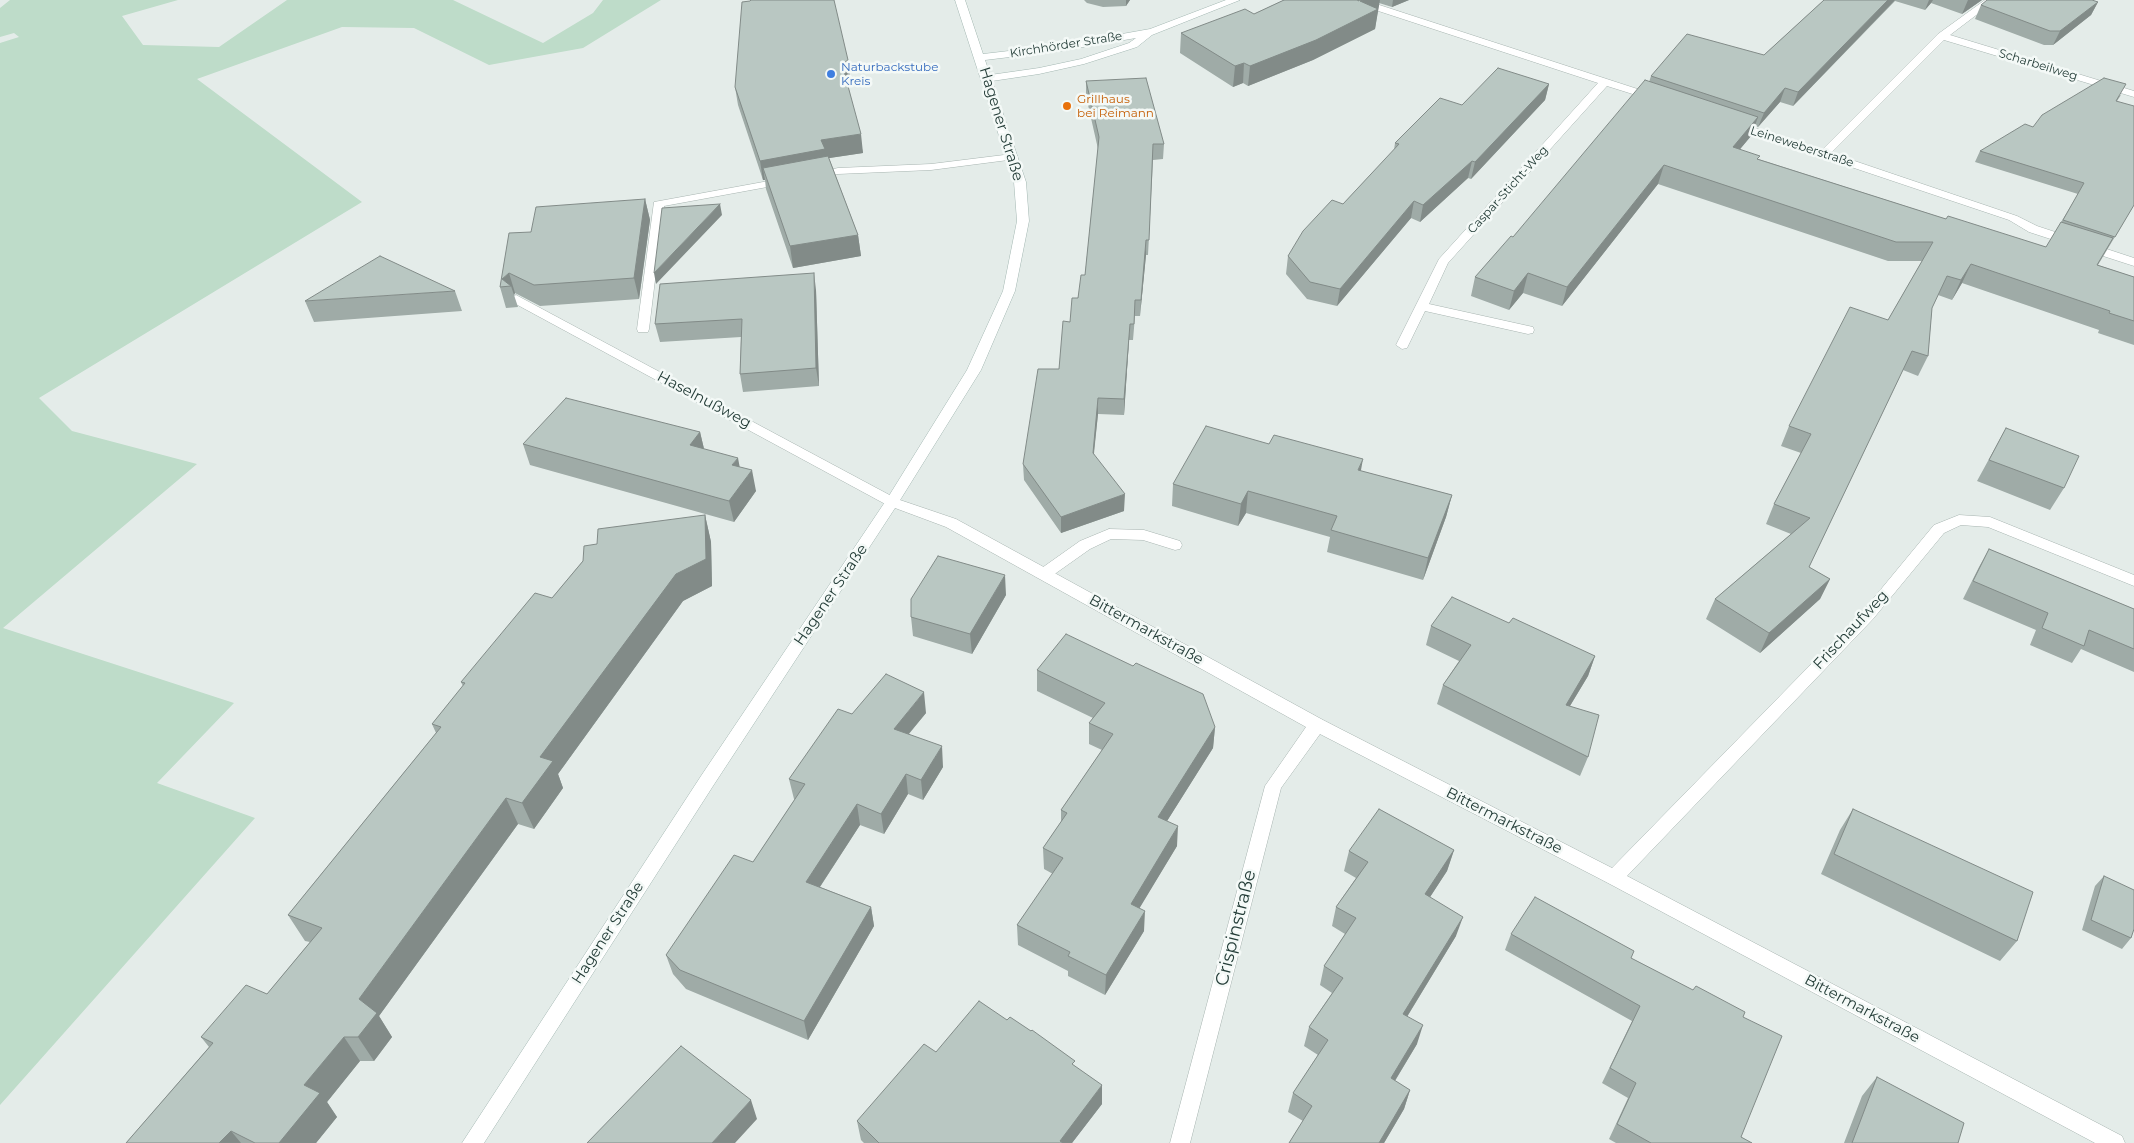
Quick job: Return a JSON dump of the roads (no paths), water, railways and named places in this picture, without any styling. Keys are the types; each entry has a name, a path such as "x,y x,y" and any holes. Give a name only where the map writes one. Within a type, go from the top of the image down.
{"street":[{"name":"Hagener Straße","path":"472,1143 702,789 892,502 974,370 1010,291 1023,221 1020,182 960,0"},
{"name":"Kirchhörder Straße","path":"980,57 1060,48 1152,32 1235,0"},
{"path":"1354,0 1669,103"},
{"path":"1824,154 1942,36 1990,0"},
{"name":"Kirchhörder Straße","path":"987,79 1039,71 1084,61 1133,45 1152,32"},
{"name":"Scharbeilweg","path":"1942,36 2134,94"},
{"name":"Caspar-Sticht-Weg","path":"1402,344 1444,262 1605,82"},
{"name":"Leineweberstraße","path":"1724,121 2013,218 2033,230 2134,262"},
{"path":"643,329 658,204 838,172 931,167 1012,157"},
{"name":"Haselnußweg","path":"516,299 892,502"},
{"path":"1421,306 1528,330"},
{"name":"Bittermarkstraße","path":"892,502 951,523 1317,725 1614,878 2115,1143"},
{"name":"Frischaufweg","path":"1614,878 1868,615 1939,529 1959,520 1990,522 2134,582"},
{"path":"1044,574 1085,545 1109,534 1144,535 1175,545"},
{"name":"Crispinstraße","path":"1180,1143 1273,786 1317,725"}],"place":[{"name":"Naturbackstube Kreis","path":"831,74"},
{"name":"Grillhaus bei Reimann","path":"1067,106"}]}
